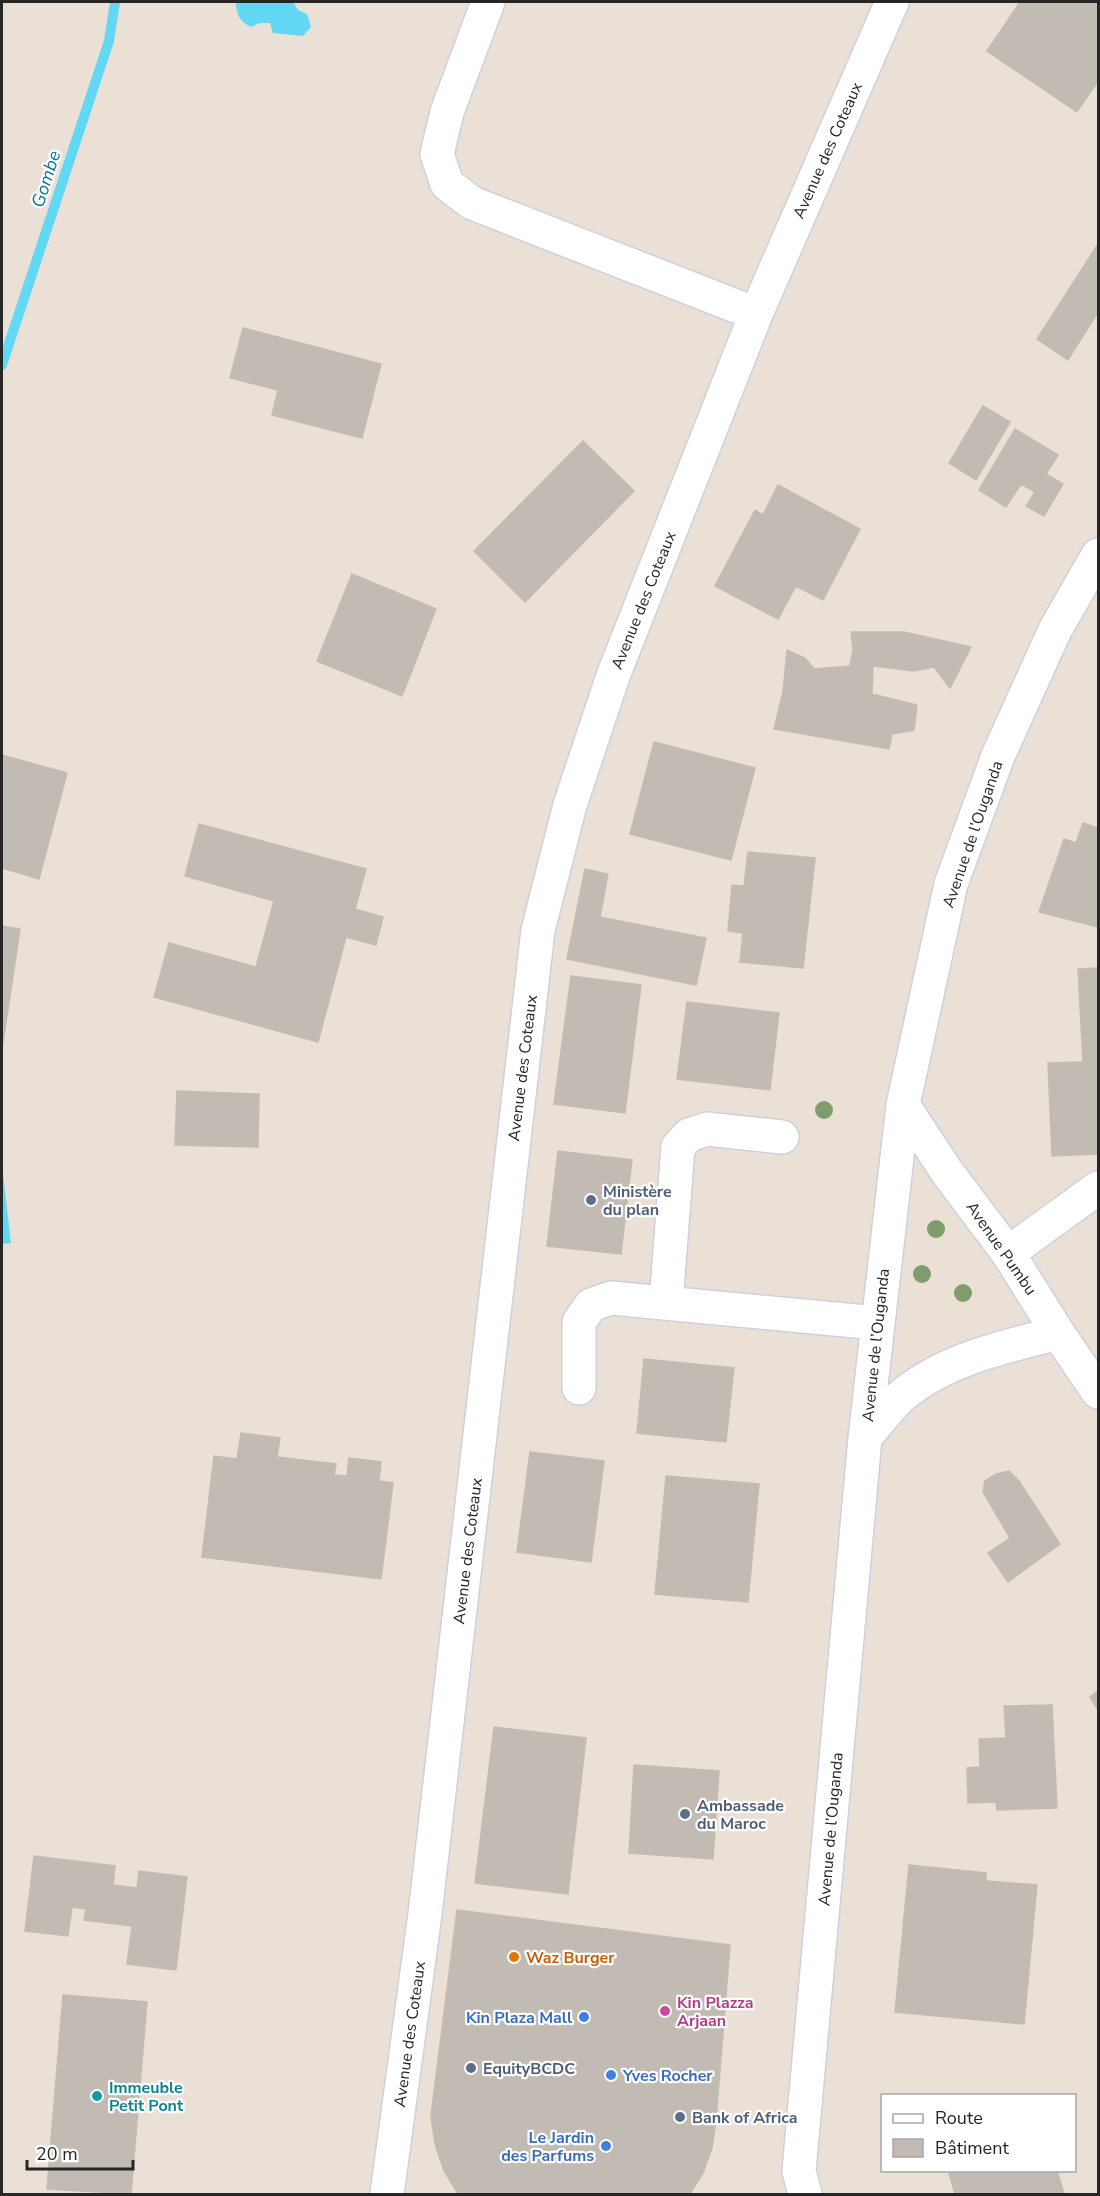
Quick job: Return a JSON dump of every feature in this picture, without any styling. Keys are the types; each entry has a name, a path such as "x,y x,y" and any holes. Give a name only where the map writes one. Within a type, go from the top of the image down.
{"street":[{"path":"488,2 447,112 437,154 447,184 472,203 756,315"},
{"name":"Avenue des Coteaux","path":"387,2194 425,1914 538,930 570,805 613,676 756,315 892,2"},
{"name":"Avenue de l’Ouganda","path":"796,2187 865,1437 903,1105 951,884 998,756 1055,630 1098,555"},
{"name":"Avenue Pumbu","path":"903,1105 947,1172 1008,1253 1098,1392"},
{"path":"666,1303 678,1147 689,1135 707,1129 782,1137"},
{"path":"1008,1253 1098,1188"},
{"path":"579,1388 579,1322 591,1305 611,1298 877,1323"},
{"path":"865,1437 904,1394 944,1369 978,1354 1058,1333"}],"water":[{"path":"236,2 293,2 298,10 307,14 311,27 303,36 273,33 270,23 260,23 251,27 239,17"},
{"path":"2,1165 11,1243 2,1244"}],"building":[{"path":"1020,2 1098,2 1098,81 1077,112 987,51"},
{"path":"1098,244 1098,312 1068,360 1037,339"},
{"path":"243,328 381,364 362,438 272,415 278,390 230,378"},
{"path":"983,406 1010,422 976,480 949,463"},
{"path":"1015,429 1058,455 1046,474 1063,484 1044,516 1026,506 1035,492 1021,484 1006,507 979,490"},
{"path":"583,441 634,491 525,602 474,551"},
{"path":"778,485 860,529 823,600 796,586 778,619 715,586 755,510 763,515"},
{"path":"352,574 436,609 402,696 317,661"},
{"path":"851,632 904,632 971,647 950,688 934,667 913,671 873,666 872,694 917,705 914,730 892,734 889,749 774,729 783,692 787,650 805,658 814,669 850,666 853,650"},
{"path":"654,742 755,768 731,860 630,834"},
{"path":"2,755 67,773 39,879 2,868"},
{"path":"1083,823 1098,828 1098,927 1039,912 1064,839 1076,843"},
{"path":"199,824 366,869 355,909 383,917 376,945 346,937 318,1042 154,997 169,943 256,967 274,901 185,876"},
{"path":"748,852 815,858 803,968 740,962 743,933 728,931 732,885 744,886"},
{"path":"585,869 608,874 600,917 706,938 696,985 567,959"},
{"path":"2,926 20,929 3,1043 2,1043"},
{"path":"1098,968 1098,1154 1052,1156 1048,1063 1083,1062 1078,969"},
{"path":"571,976 641,985 625,1113 554,1104"},
{"path":"687,1002 779,1013 770,1090 677,1079"},
{"path":"177,1091 259,1094 258,1147 175,1145"},
{"path":"558,1151 632,1160 621,1254 547,1246"},
{"path":"644,1359 734,1368 726,1442 637,1433"},
{"path":"241,1433 280,1438 277,1457 336,1464 334,1475 347,1476 349,1458 381,1462 379,1481 393,1483 381,1579 202,1557 214,1456 237,1459"},
{"path":"530,1452 604,1461 591,1562 517,1552"},
{"path":"1009,1471 1019,1481 1060,1544 1008,1582 988,1553 1010,1538 983,1492 985,1481 996,1474"},
{"path":"666,1476 759,1484 748,1602 655,1594"},
{"path":"1098,1691 1098,1710 1090,1697"},
{"path":"1052,1705 1057,1808 997,1810 996,1802 968,1803 967,1768 980,1767 979,1739 1006,1738 1004,1706"},
{"path":"494,1727 586,1738 568,1894 475,1883"},
{"path":"634,1765 719,1771 713,1859 629,1853"},
{"path":"34,1856 115,1866 113,1885 137,1888 139,1871 187,1877 176,1970 127,1964 132,1926 84,1920 86,1909 72,1907 68,1936 25,1931"},
{"path":"909,1865 986,1873 986,1881 1037,1885 1024,2024 895,2012"},
{"name":"Kin Plaza Mall","path":"457,1910 730,1945 712,2148 703,2173 690,2194 458,2194 444,2171 435,2144 431,2116"},
{"name":"Immeuble Petit Pont","path":"63,1995 147,2002 131,2194 47,2189"},
{"path":"949,2172 1058,2172 1064,2194 955,2194"}],"waterway":[{"name":"Gombe","path":"2,365 109,41 115,2"}],"place":[{"name":"Ministère du plan","path":"591,1200"},
{"name":"Ambassade du Maroc","path":"685,1814"},
{"name":"Waz Burger","path":"514,1957"},
{"name":"Kin Plazza Arjaan","path":"665,2011"},
{"name":"Kin Plaza Mall","path":"584,2017"},
{"name":"EquityBCDC","path":"471,2068"},
{"name":"Yves Rocher","path":"611,2075"},
{"name":"Immeuble Petit Pont","path":"97,2096"},
{"name":"Bank of Africa","path":"680,2117"},
{"name":"Le Jardin des Parfums","path":"606,2146"}]}
